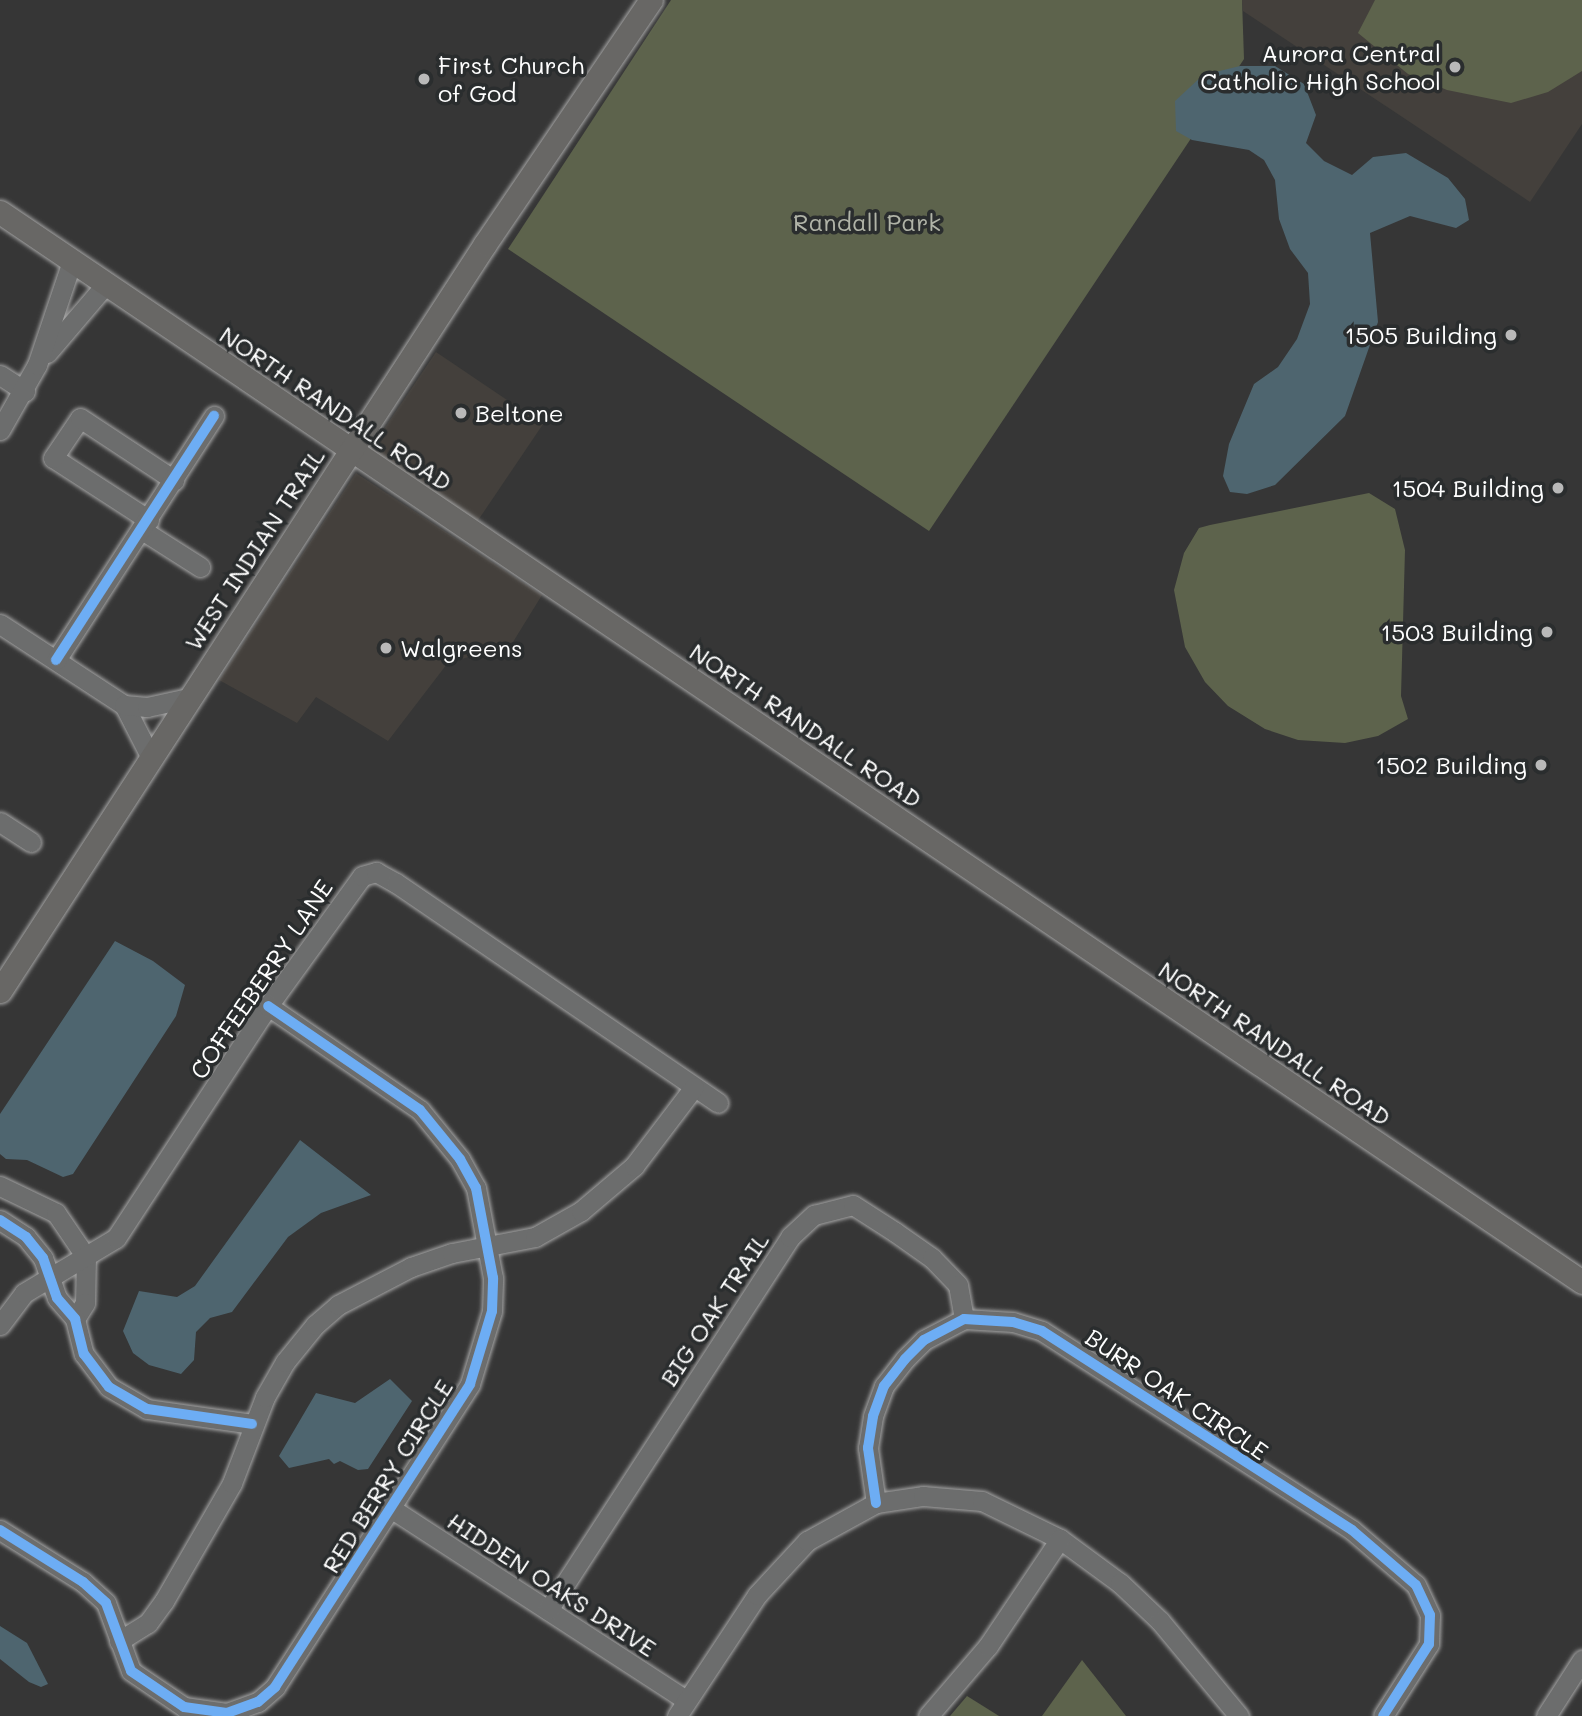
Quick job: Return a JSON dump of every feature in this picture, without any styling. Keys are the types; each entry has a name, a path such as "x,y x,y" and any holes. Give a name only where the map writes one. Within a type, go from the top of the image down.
{"main road":[{"name":"WEST INDIAN TRAIL","path":"0,991 188,698 651,0"},
{"name":"NORTH RANDALL ROAD","path":"0,212 1582,1282"}],"street":[{"path":"0,430 25,391 37,365 72,261"},
{"path":"37,365 106,284"},
{"path":"0,375 25,391"},
{"path":"57,660 214,416"},
{"path":"174,480 80,418 54,458 200,567"},
{"path":"2,629 57,660 124,705 147,707 188,698"},
{"path":"124,705 150,756"},
{"path":"0,822 31,842"},
{"name":"COFFEEBERRY LANE","path":"0,1325 24,1293 116,1238 268,1006 356,882 376,872 718,1103"},
{"name":"RED BERRY CIRCLE","path":"0,1530 83,1582 106,1603 131,1671 184,1707 227,1713 258,1702 275,1687 470,1384 492,1311 490,1246 476,1188 460,1159 420,1110 268,1006"},
{"path":"120,1641 148,1623 203,1539 232,1483 252,1424 285,1362 338,1305 411,1267 535,1237 610,1190 634,1166 694,1087"},
{"path":"0,1186 56,1213 86,1257 85,1303 75,1319"},
{"name":"BIG OAK TRAIL","path":"548,1610 790,1237 814,1215 853,1205 895,1232 932,1258 958,1285 964,1320"},
{"path":"0,1220 26,1237 43,1258 49,1278 75,1319 76,1333 93,1369 127,1398 168,1415 252,1424"},
{"path":"876,1503 868,1447 873,1416 884,1386 924,1340 964,1320"},
{"name":"BURR OAK CIRCLE","path":"964,1320 1025,1325 1059,1340 1352,1530 1408,1575 1427,1604 1430,1635 1383,1716"},
{"path":"682,1708 757,1595 807,1541 876,1503 923,1496 982,1501 1060,1539 1120,1583 1160,1621 1239,1716"},
{"name":"HIDDEN OAKS DRIVE","path":"392,1509 548,1610 682,1708"},
{"path":"928,1716 988,1646 1060,1539"},
{"path":"1546,1716 1582,1660"}],"shaded area":[{"name":"Aurora Central Catholic High School","path":"1242,0 1582,0 1582,124 1530,202 1243,11"},
{"path":"436,352 543,424 474,526 367,454"},
{"path":"356,473 542,595 513,642 447,664 388,741 316,697 297,723 219,680"}],"green space":[{"name":"Randall Park","path":"671,0 1242,0 1244,59 929,531 508,249"},
{"path":"1375,0 1582,0 1582,71 1548,92 1511,103 1447,90 1408,74 1358,33"},
{"path":"1369,493 1395,509 1405,550 1401,696 1408,719 1378,736 1345,743 1298,740 1265,729 1228,706 1205,682 1185,647 1174,590 1184,553 1199,528"},
{"path":"1082,1660 1126,1716 1042,1716"},
{"path":"967,1696 999,1716 950,1716"}],"water":[{"path":"1240,66 1275,66 1304,84 1316,115 1306,143 1324,161 1352,175 1373,157 1406,153 1448,178 1465,199 1469,220 1456,228 1410,216 1370,233 1378,322 1345,416 1275,485 1247,494 1230,492 1223,476 1229,444 1254,384 1278,367 1297,339 1310,304 1308,273 1290,249 1279,219 1275,180 1264,160 1249,150 1192,140 1176,131 1175,101 1203,75"},
{"path":"115,941 153,961 185,985 176,1016 73,1174 63,1177 27,1160 6,1159 0,1154 0,1114"},
{"path":"300,1140 371,1195 321,1213 288,1237 232,1312 210,1318 196,1332 194,1360 181,1374 149,1365 133,1353 123,1331 139,1291 177,1297 195,1286"},
{"path":"390,1379 412,1401 368,1469 358,1470 340,1461 334,1464 329,1459 289,1468 279,1456 316,1393 355,1403"},
{"path":"0,1626 27,1643 48,1684 41,1687 29,1682 0,1659"}],"cycle path":[{"path":"56,660 214,416"},
{"path":"0,1530 83,1582 106,1603 131,1671 184,1707 227,1713 258,1702 275,1687 470,1384 492,1311 493,1278 476,1188 460,1159 420,1110 268,1006"},
{"path":"0,1220 26,1237 43,1258 57,1298 75,1319 84,1354 109,1387 147,1409 252,1424"},
{"path":"876,1503 868,1448 873,1416 884,1386 905,1359 924,1340 964,1319 1013,1322 1042,1331 1352,1530 1416,1585 1430,1615 1429,1644 1383,1716"}],"place":[{"name":"Aurora Central Catholic High School","path":"1455,67"},
{"name":"First Church of God","path":"424,79"},
{"name":"1505 Building","path":"1511,335"},
{"name":"Beltone","path":"461,413"},
{"name":"1504 Building","path":"1558,488"},
{"name":"1503 Building","path":"1547,632"},
{"name":"Walgreens","path":"386,648"},
{"name":"1502 Building","path":"1541,765"}]}
